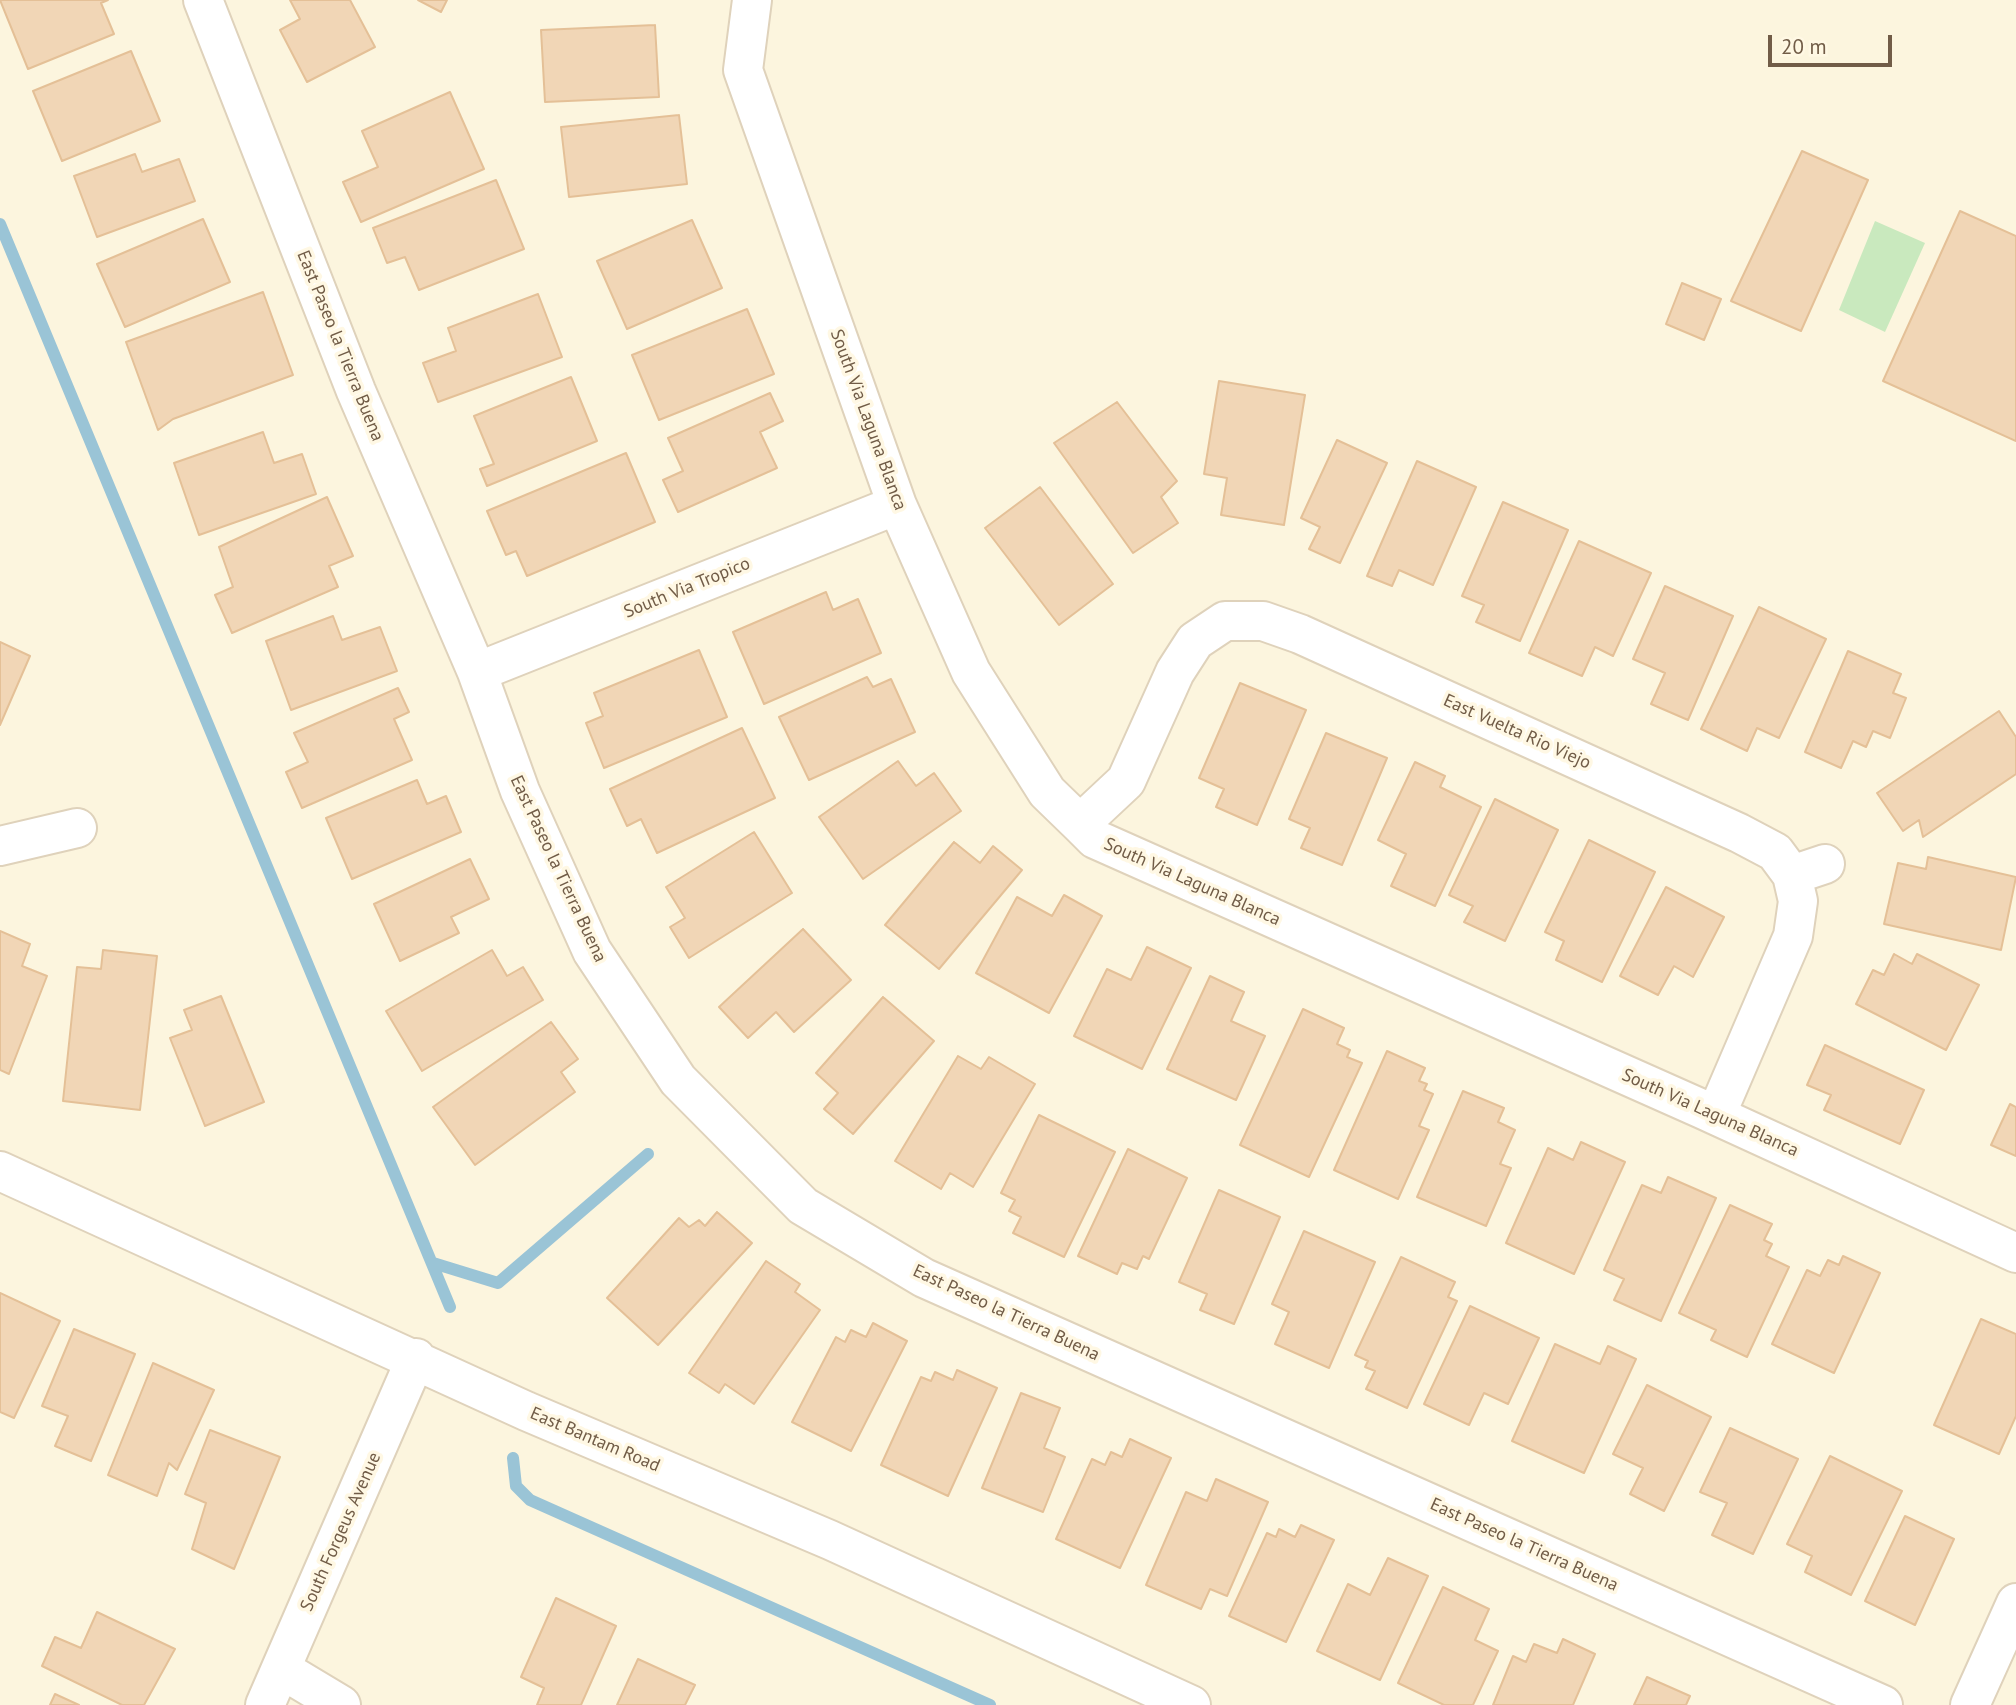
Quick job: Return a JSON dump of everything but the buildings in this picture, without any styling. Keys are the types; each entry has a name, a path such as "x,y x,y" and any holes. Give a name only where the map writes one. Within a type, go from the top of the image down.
{"street":[{"name":"East Paseo la Tierra Buena","path":"203,0 356,391 477,672 520,791 592,951 678,1080 803,1206 924,1278 1883,1705"},
{"name":"South Via Laguna Blanca","path":"752,0 743,70 897,505 971,672 1047,792 1095,839 1716,1115 2016,1253"},
{"name":"South Via Tropico","path":"477,672 897,505"},
{"name":"East Vuelta Rio Viejo","path":"1080,824 1126,781 1175,672 1220,610 1300,634 1739,833 1809,870 1798,901 1793,936 1716,1115"},
{"path":"0,846 77,828"},
{"name":"East Bantam Road","path":"0,1171 416,1358 526,1411 830,1540 1191,1705"},
{"name":"South Forgeus Avenue","path":"265,1705 416,1358"},
{"path":"1970,1705 2016,1603"},
{"path":"281,1669 341,1705"}],"green space":[{"path":"1875,221 1925,243 1885,332 1839,310"}],"waterway":[{"path":"0,224 450,1307"},
{"path":"433,1263 498,1283 648,1154"},
{"path":"513,1458 516,1486 530,1500 990,1705"}]}
